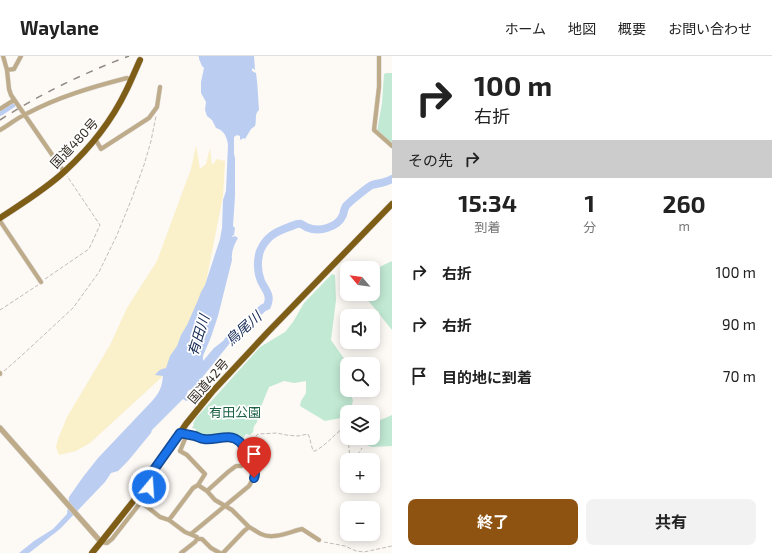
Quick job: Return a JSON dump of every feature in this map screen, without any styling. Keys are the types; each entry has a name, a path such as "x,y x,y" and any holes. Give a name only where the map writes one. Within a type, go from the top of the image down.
{"highway":[{"name":"国道480号","path":"0,219 64,172 94,141 109,121 126,92 140,60"},
{"name":"国道42号","path":"92,553 135,499 186,424 212,392 236,365 392,204"}],"street":[{"path":"4,56 9,89 14,100 64,172"},
{"path":"7,70 14,69 21,56"},
{"path":"379,56 379,87 374,130 392,146"},
{"path":"0,130 25,114 81,90 127,78 131,80"},
{"path":"94,141 97,142 101,149 149,118 157,107 160,87"},
{"path":"0,109 14,100"},
{"path":"0,219 41,282"},
{"path":"0,428 102,542 107,543 112,539 141,502 149,487 148,478"},
{"path":"180,433 207,440 226,436 240,442 243,445 255,475 249,486 190,534"},
{"path":"169,520 193,488 198,485 205,474 187,455 180,451 187,434"},
{"path":"207,491 236,466 242,466 249,462"},
{"path":"198,485 207,491 215,500 232,510 249,527 261,534 268,536 283,535 302,529 319,540"},
{"path":"141,502 160,517 169,520 185,532 197,537 197,539 202,539 211,548 222,553 249,527"},
{"path":"181,553 196,542 197,539"}],"path":[{"path":"0,373 19,358 73,308 99,272 117,235 144,165 151,141 157,107"},
{"path":"0,310 89,249 100,225 64,172"},
{"path":"246,455 256,444 255,439 258,434 276,433 298,436 308,434 313,451 315,451 327,444 340,430"},
{"path":"349,445 350,458 355,459 362,448"},
{"path":"319,540 364,552 392,546"}],"green space":[{"path":"392,73 392,144 377,131 382,103 384,74"},
{"path":"392,261 392,330 380,315 380,309 375,309 369,301 380,301 380,267"},
{"name":"有田公園","path":"332,274 335,275 336,300 331,340 343,357 340,357 340,397 352,397 353,400 352,405 340,405 340,418 325,421 300,406 306,393 306,381 294,383 284,381 269,387 258,414 258,420 254,426 253,432 250,435 246,434 242,440 229,434 210,437 201,437 196,435 196,429 192,428 196,418 260,347 285,332 293,322 304,303"},
{"path":"392,415 392,446 372,447 366,445 380,445 380,420"}],"sand":[{"path":"196,145 200,169 206,164 210,148 212,165 217,159 225,161 223,196 200,313 169,380 163,376 90,443 76,451 59,455 56,447 67,417 110,345 127,308 157,261 191,169"}],"water":[{"name":"有田川","path":"198,56 254,56 255,70 252,68 252,71 256,73 259,110 257,112 255,126 251,129 245,139 243,138 241,140 240,136 237,135 234,137 235,196 233,226 235,228 234,235 232,236 238,238 232,251 232,260 218,316 203,356 203,361 226,337 237,330 239,325 247,322 255,311 262,308 261,312 234,338 193,389 188,391 187,396 190,397 189,400 186,401 183,399 152,430 128,461 118,471 111,473 105,482 60,529 29,553 19,553 53,529 67,514 69,497 83,477 98,458 159,392 163,376 155,375 160,370 166,368 170,356 177,346 205,285 220,239 222,228 223,200 226,191 228,145 225,134 216,128 212,120 207,116 205,110 206,102 201,93 201,82 204,68"}],"waterway":[{"path":"0,112 12,104"},
{"name":"鳥尾川","path":"254,316 267,306 269,299 261,281 258,266 260,251 268,239 279,231 298,224 317,229 325,229 332,226 340,220 346,206 363,191 372,185 392,179"}],"railway":[{"path":"0,120 31,101 63,85 129,56"}],"route":[{"path":"149,487 148,478 180,433 207,440 226,436 236,439 243,445 249,462 253,468 255,475 254,478"}]}
